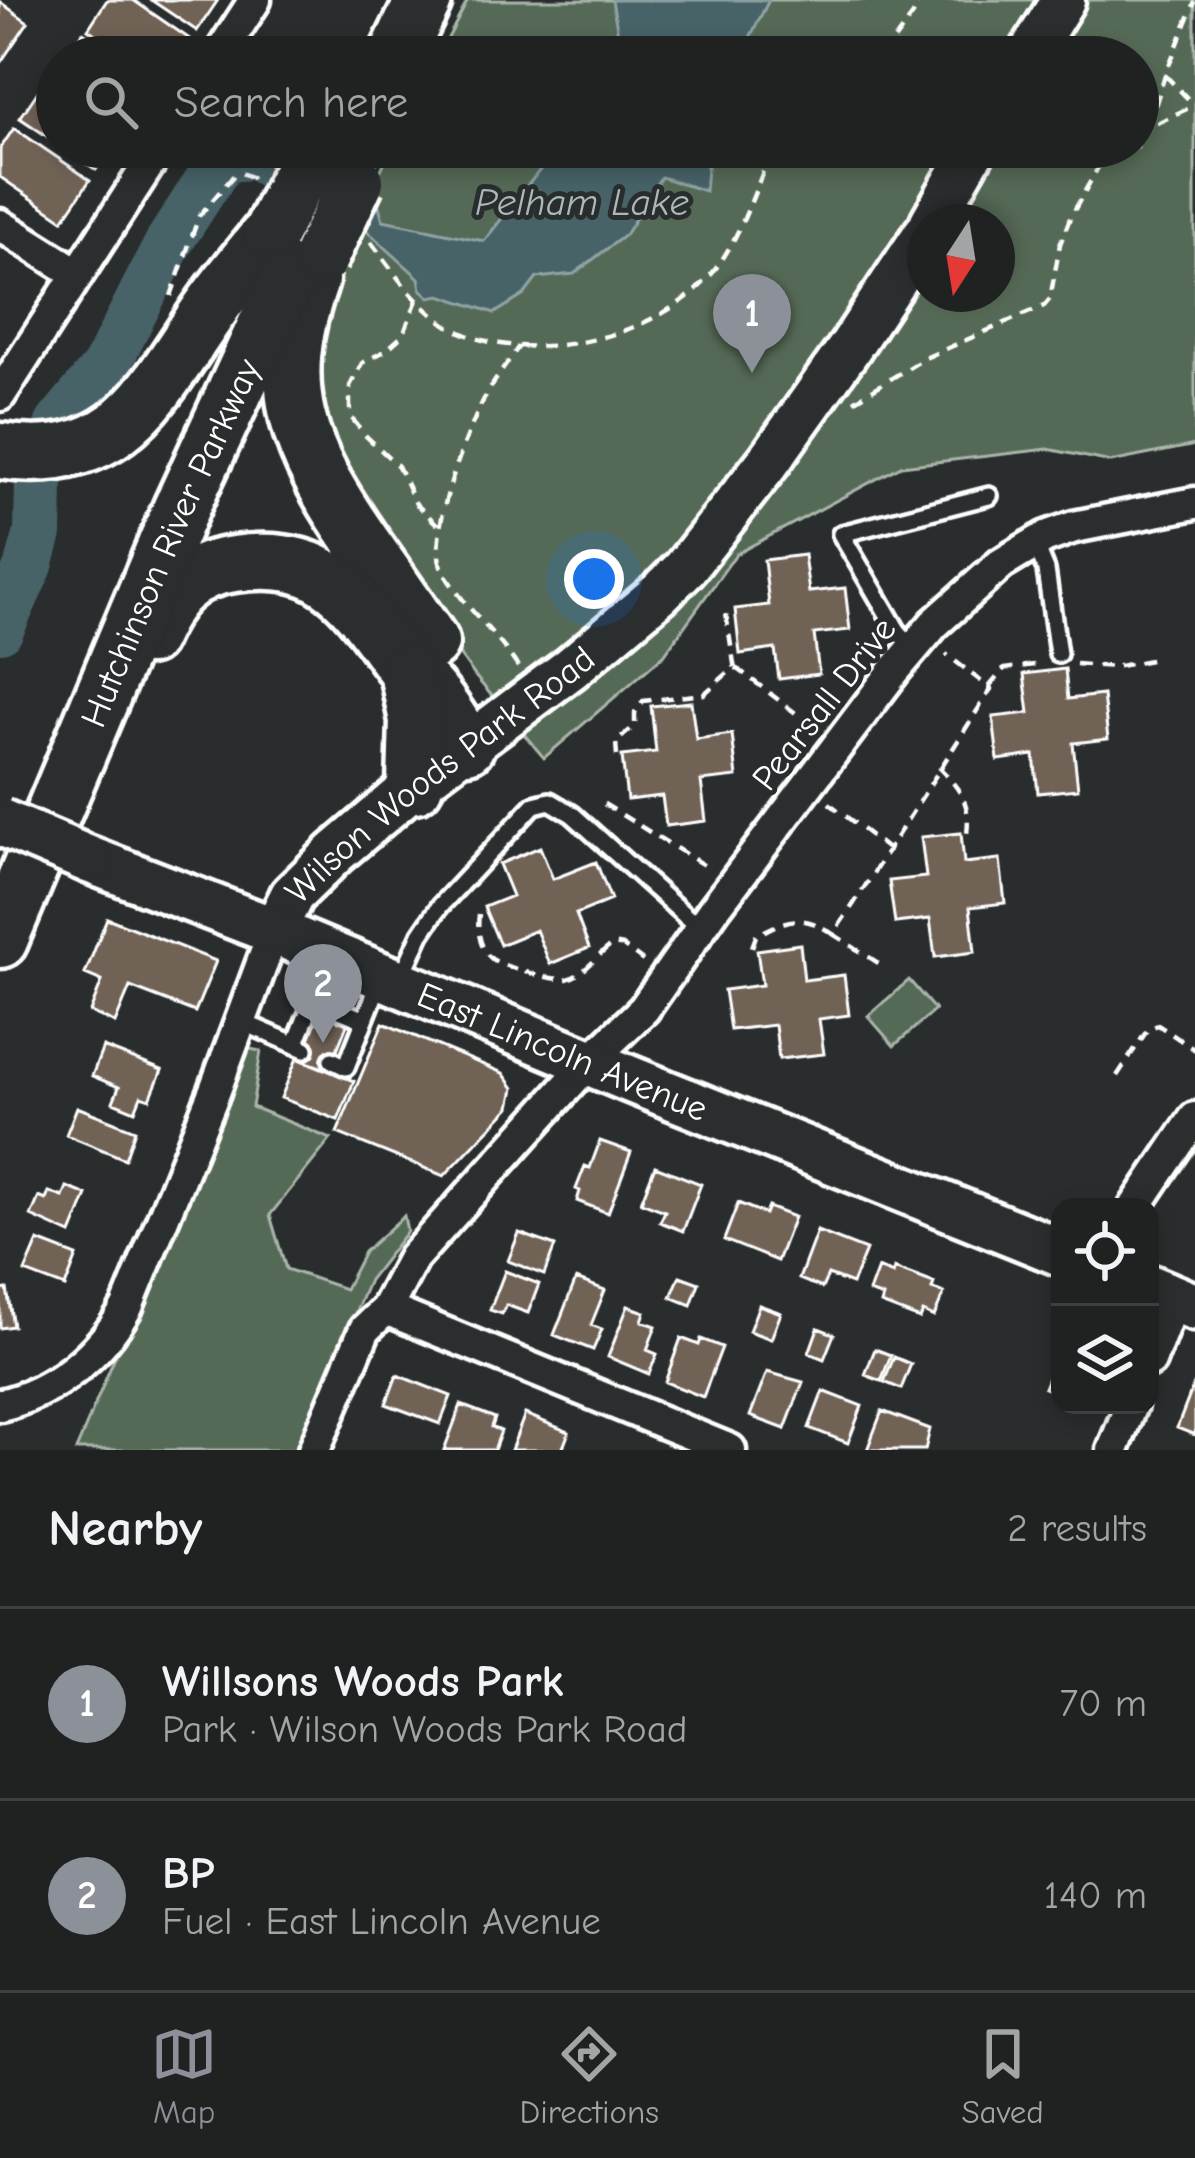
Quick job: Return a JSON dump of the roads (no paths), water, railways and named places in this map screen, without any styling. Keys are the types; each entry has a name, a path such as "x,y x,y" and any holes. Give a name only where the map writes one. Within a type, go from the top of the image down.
{"highway":[{"path":"367,36 385,0"},
{"path":"406,36 424,0"},
{"name":"Hutchinson River Parkway","path":"0,940 181,508 334,168"},
{"path":"39,450 121,425 148,400 213,305 297,246 309,283 293,362 296,413 308,454 333,501 440,654 498,722"},
{"name":"Hutchinson River Parkway","path":"0,848 136,530 297,246"},
{"path":"79,749 123,694 170,597 198,574 259,561 291,564 338,584 368,615 406,671 430,692 498,722"},
{"path":"406,671 416,720 415,785"}],"main road":[{"name":"East Lincoln Avenue","path":"0,823 1051,1248"}],"street":[{"path":"232,36 255,0"},
{"path":"1041,36 1063,0"},
{"path":"0,395 146,168"},
{"path":"942,204 963,168"},
{"path":"0,225 78,274"},
{"name":"Wilson Woods Park Road","path":"274,931 292,895 335,853 660,593 685,568 770,461 907,261"},
{"name":"Pearsall Drive","path":"314,1450 365,1329 386,1310 413,1258 590,1061 644,1009 913,650 965,594 1046,536 1195,503"},
{"path":"0,1406 46,1388 82,1364 116,1327 274,931"},
{"path":"1141,1198 1195,1118"},
{"path":"1159,1336 1173,1298"},
{"path":"386,1310 730,1450"},
{"path":"1113,1450 1127,1414"}],"lane":[{"path":"913,650 896,630 841,534 989,496"},
{"path":"1035,543 1046,570 1058,654"},
{"path":"332,1060 346,1067 349,1040 440,906 534,805 550,801 572,814 700,929"},
{"path":"240,1021 300,1047 332,955"},
{"path":"314,999 364,1020"}],"water":[{"path":"612,0 769,0 751,36 618,36"},
{"name":"Pelham Lake","path":"541,168 707,168 705,191 661,177 625,235 574,274 537,278 524,295 495,313 440,295 430,297 421,289 419,278 364,228 369,171 383,220 484,241"}],"waterway":[{"path":"0,629 29,565 38,533 39,481 59,424 105,368 169,242 217,168"},
{"path":"276,168 331,199"}],"place":[{"name":"Willsons Woods Park","path":"752,373"},
{"name":"BP","path":"323,1043"}]}
